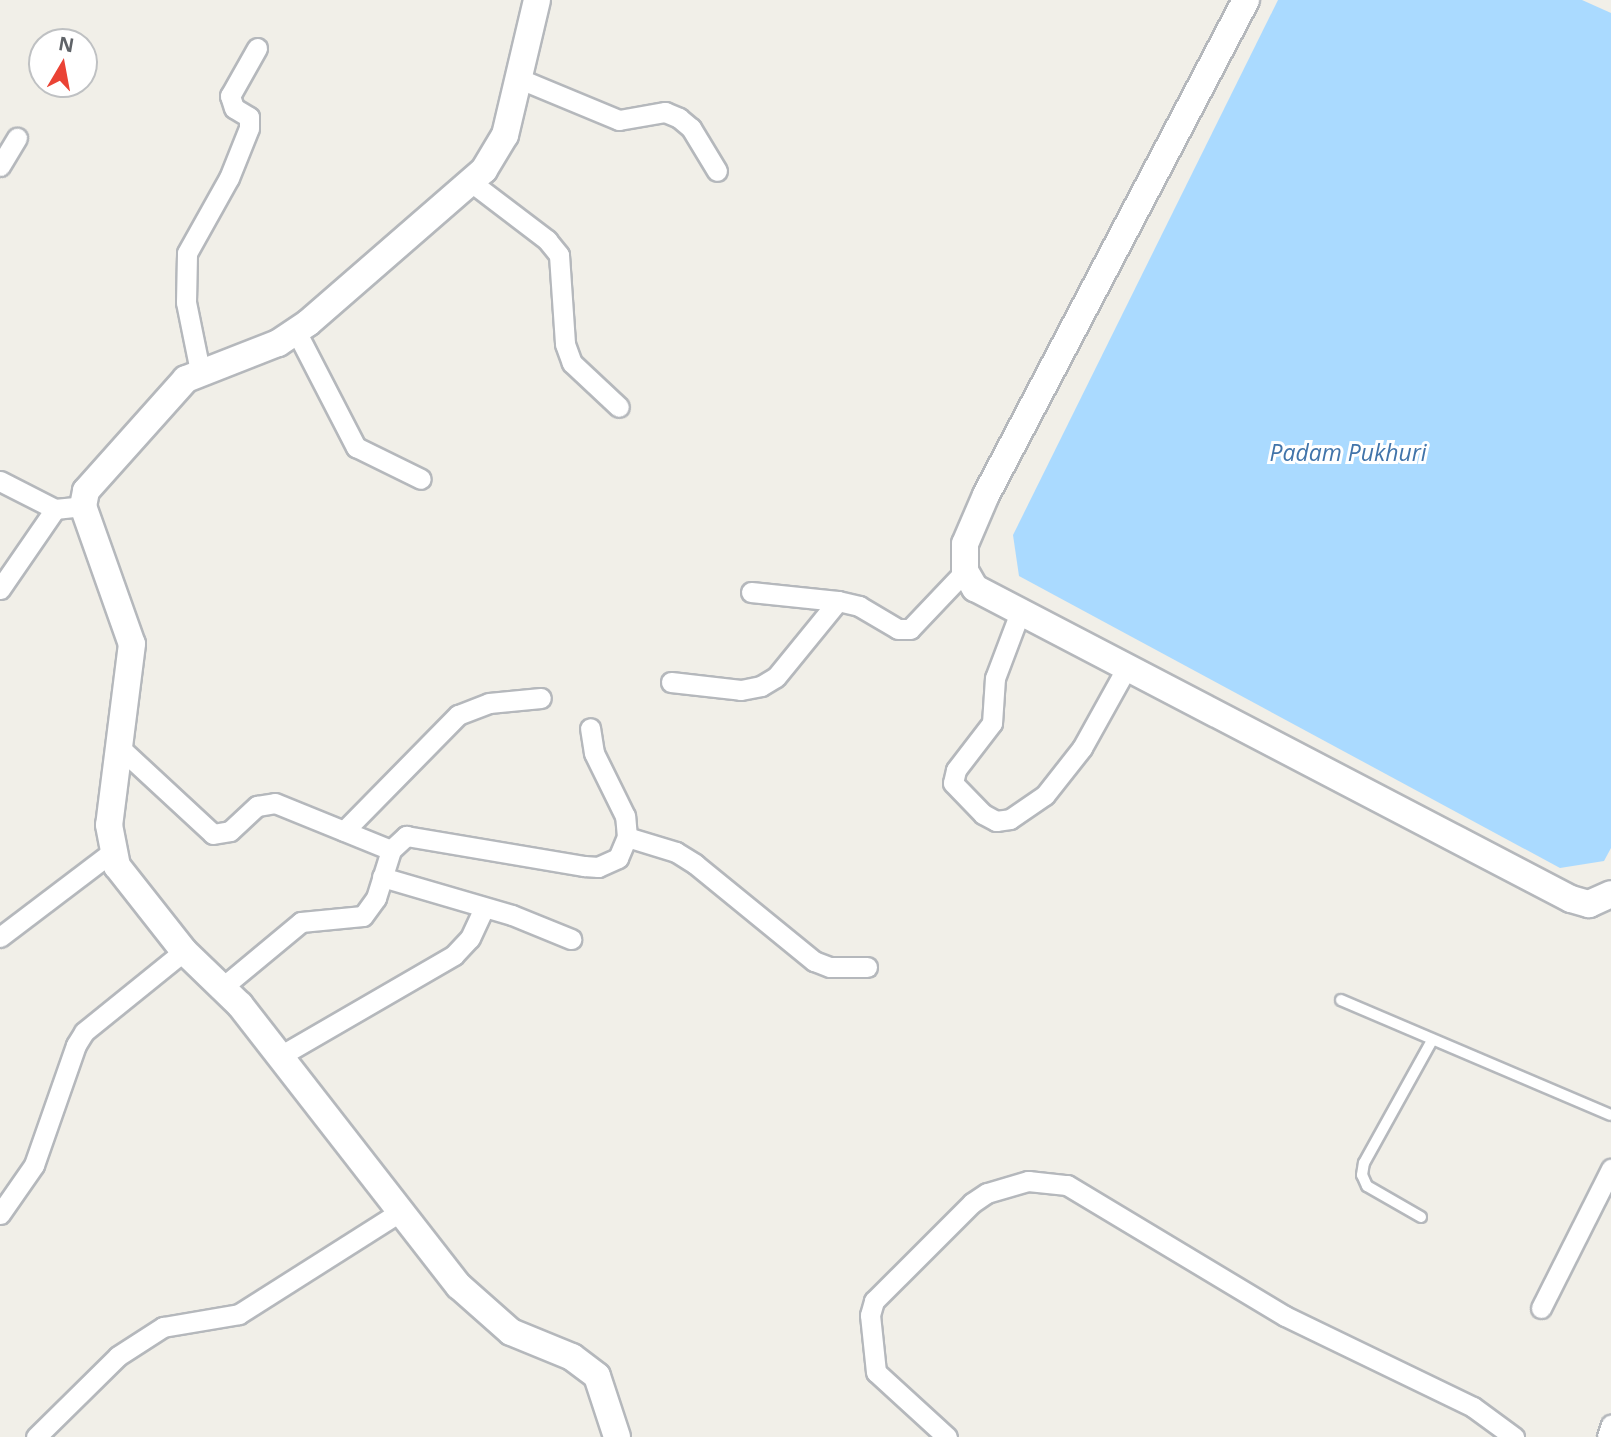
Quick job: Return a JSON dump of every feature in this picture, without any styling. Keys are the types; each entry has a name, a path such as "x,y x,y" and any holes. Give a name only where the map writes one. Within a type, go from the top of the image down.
{"street":[{"path":"537,0 520,79 501,145 471,182 296,331 266,348 200,371 180,385 86,491 83,506 132,645 109,825 112,852 148,909 184,951 224,986 478,1306 511,1332 587,1365 606,1392 617,1437"},
{"path":"1245,0 986,495 965,544 965,571 975,588 1572,899 1589,904 1611,894"},
{"path":"200,371 186,302 187,253 191,240 229,178 250,128 249,117 234,108 230,96 257,48"},
{"path":"520,79 619,120 665,112 679,118 691,128 717,171"},
{"path":"0,166 17,138"},
{"path":"471,182 547,240 559,255 565,344 572,363 620,407"},
{"path":"296,331 356,447 421,479"},
{"path":"0,481 55,509 83,506"},
{"path":"0,589 55,509"},
{"path":"751,592 838,601 859,606 898,629 911,629 965,571"},
{"path":"671,682 741,690 761,686 775,677 838,601"},
{"path":"1020,612 995,678 992,723 956,770 953,783 983,814 996,821 1010,819 1045,795 1082,748 1127,667"},
{"path":"344,831 458,715 489,703 541,698"},
{"path":"224,986 301,922 363,916 382,877 391,850 406,836 418,835 598,867 618,858 626,837 622,804 594,753 590,728"},
{"path":"118,746 213,834 230,831 265,802 391,850"},
{"path":"626,837 676,852 695,864 814,961 830,967 867,967"},
{"path":"0,937 112,852"},
{"path":"382,877 484,908 571,939"},
{"path":"280,1056 464,948 484,908"},
{"path":"0,1214 34,1165 84,1032 184,951"},
{"path":"1541,1308 1611,1169"},
{"path":"947,1437 876,1371 870,1315 874,1301 972,1203 987,1193 1028,1181 1067,1185 1285,1316 1473,1407 1514,1437"},
{"path":"36,1437 118,1356 163,1327 239,1314 401,1211"},
{"path":"1607,1437 1611,1425"}],"lane":[{"path":"1341,1000 1432,1042 1611,1115"},
{"path":"1421,1217 1367,1186 1362,1175 1364,1163 1432,1042"}],"water":[{"name":"Padam Pukhuri","path":"1278,0 1582,0 1611,13 1611,848 1604,861 1560,868 1019,576 1013,535"}]}
